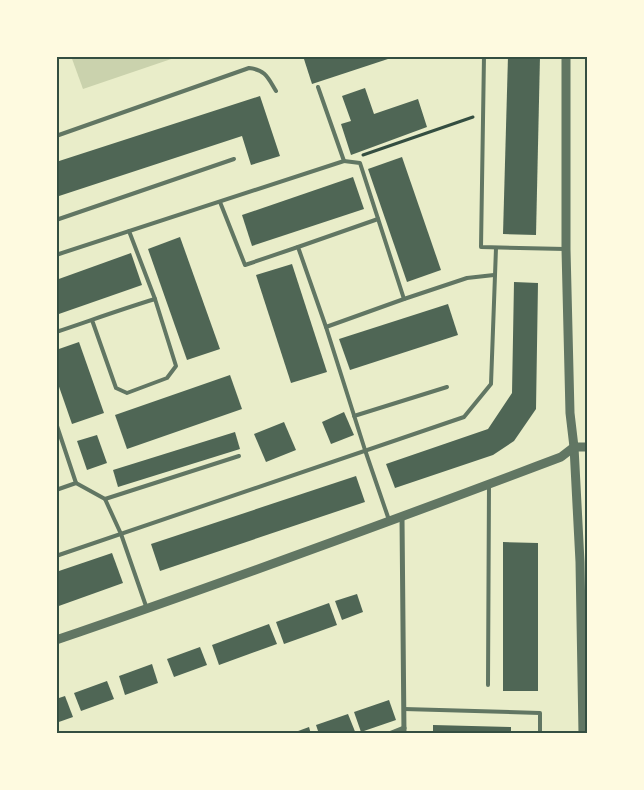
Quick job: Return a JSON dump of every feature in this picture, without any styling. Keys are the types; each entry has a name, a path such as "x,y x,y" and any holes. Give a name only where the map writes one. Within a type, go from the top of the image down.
{"street":[{"path":"566,56 566,249 570,413 574,447 580,562 583,734"},
{"path":"56,640 402,518 561,457 574,447 588,447"},
{"path":"389,734 404,731 402,518"}],"lane":[{"path":"484,56 481,248 566,249"},
{"path":"56,136 249,68 258,69 266,74 276,91"},
{"path":"318,87 344,161"},
{"path":"56,220 234,159"},
{"path":"56,255 344,161 360,163 404,299"},
{"path":"220,202 245,265 378,219"},
{"path":"92,320 116,388 127,393 167,378 176,366 155,300 129,231"},
{"path":"298,247 390,522"},
{"path":"56,556 464,417 491,384 496,248"},
{"path":"326,327 467,278 494,275"},
{"path":"56,332 155,300"},
{"path":"354,416 447,387"},
{"path":"56,423 76,483 106,499 121,534 147,609"},
{"path":"106,499 239,456"},
{"path":"56,490 76,483"},
{"path":"488,685 490,484"},
{"path":"404,709 540,713 540,732"}],"path":[{"path":"344,161 483,114"}],"green space":[{"path":"71,56 180,56 83,89"}],"building":[{"path":"303,56 394,56 394,57 312,84"},
{"path":"508,56 540,56 536,235 503,234"},
{"path":"585,77 588,77 588,379 585,379"},
{"path":"365,88 374,114 418,99 427,127 351,155 341,124 351,121 342,96"},
{"path":"260,96 280,156 251,165 242,136 56,197 56,162"},
{"path":"402,157 441,270 407,282 368,169"},
{"path":"353,177 364,209 252,246 242,215"},
{"path":"180,237 220,349 187,360 148,249"},
{"path":"131,253 142,285 56,315 56,280"},
{"path":"292,264 327,372 291,383 256,275"},
{"path":"514,282 538,283 536,409 514,441 493,455 395,488 386,464 488,429 512,393"},
{"path":"448,304 458,335 350,370 339,339"},
{"path":"79,342 104,413 72,424 56,378 56,350"},
{"path":"230,375 242,409 127,449 115,415"},
{"path":"344,412 354,435 331,444 322,422"},
{"path":"284,422 296,450 266,462 254,434"},
{"path":"235,432 240,449 118,487 113,470"},
{"path":"97,435 107,463 87,470 77,441"},
{"path":"356,476 365,502 160,571 151,544"},
{"path":"503,542 538,543 538,691 503,691"},
{"path":"112,553 123,583 56,607 56,572"},
{"path":"357,594 363,612 342,620 335,601"},
{"path":"329,603 337,625 284,644 276,622"},
{"path":"269,624 277,644 219,665 212,645"},
{"path":"200,647 207,665 174,677 167,659"},
{"path":"152,664 158,683 125,695 119,676"},
{"path":"107,681 114,699 81,711 74,693"},
{"path":"65,696 73,717 56,723 56,699"},
{"path":"389,700 396,720 361,732 354,712"},
{"path":"348,714 356,734 319,734 316,725"},
{"path":"433,725 511,727 511,734 433,734"},
{"path":"309,727 311,734 290,734"}]}
